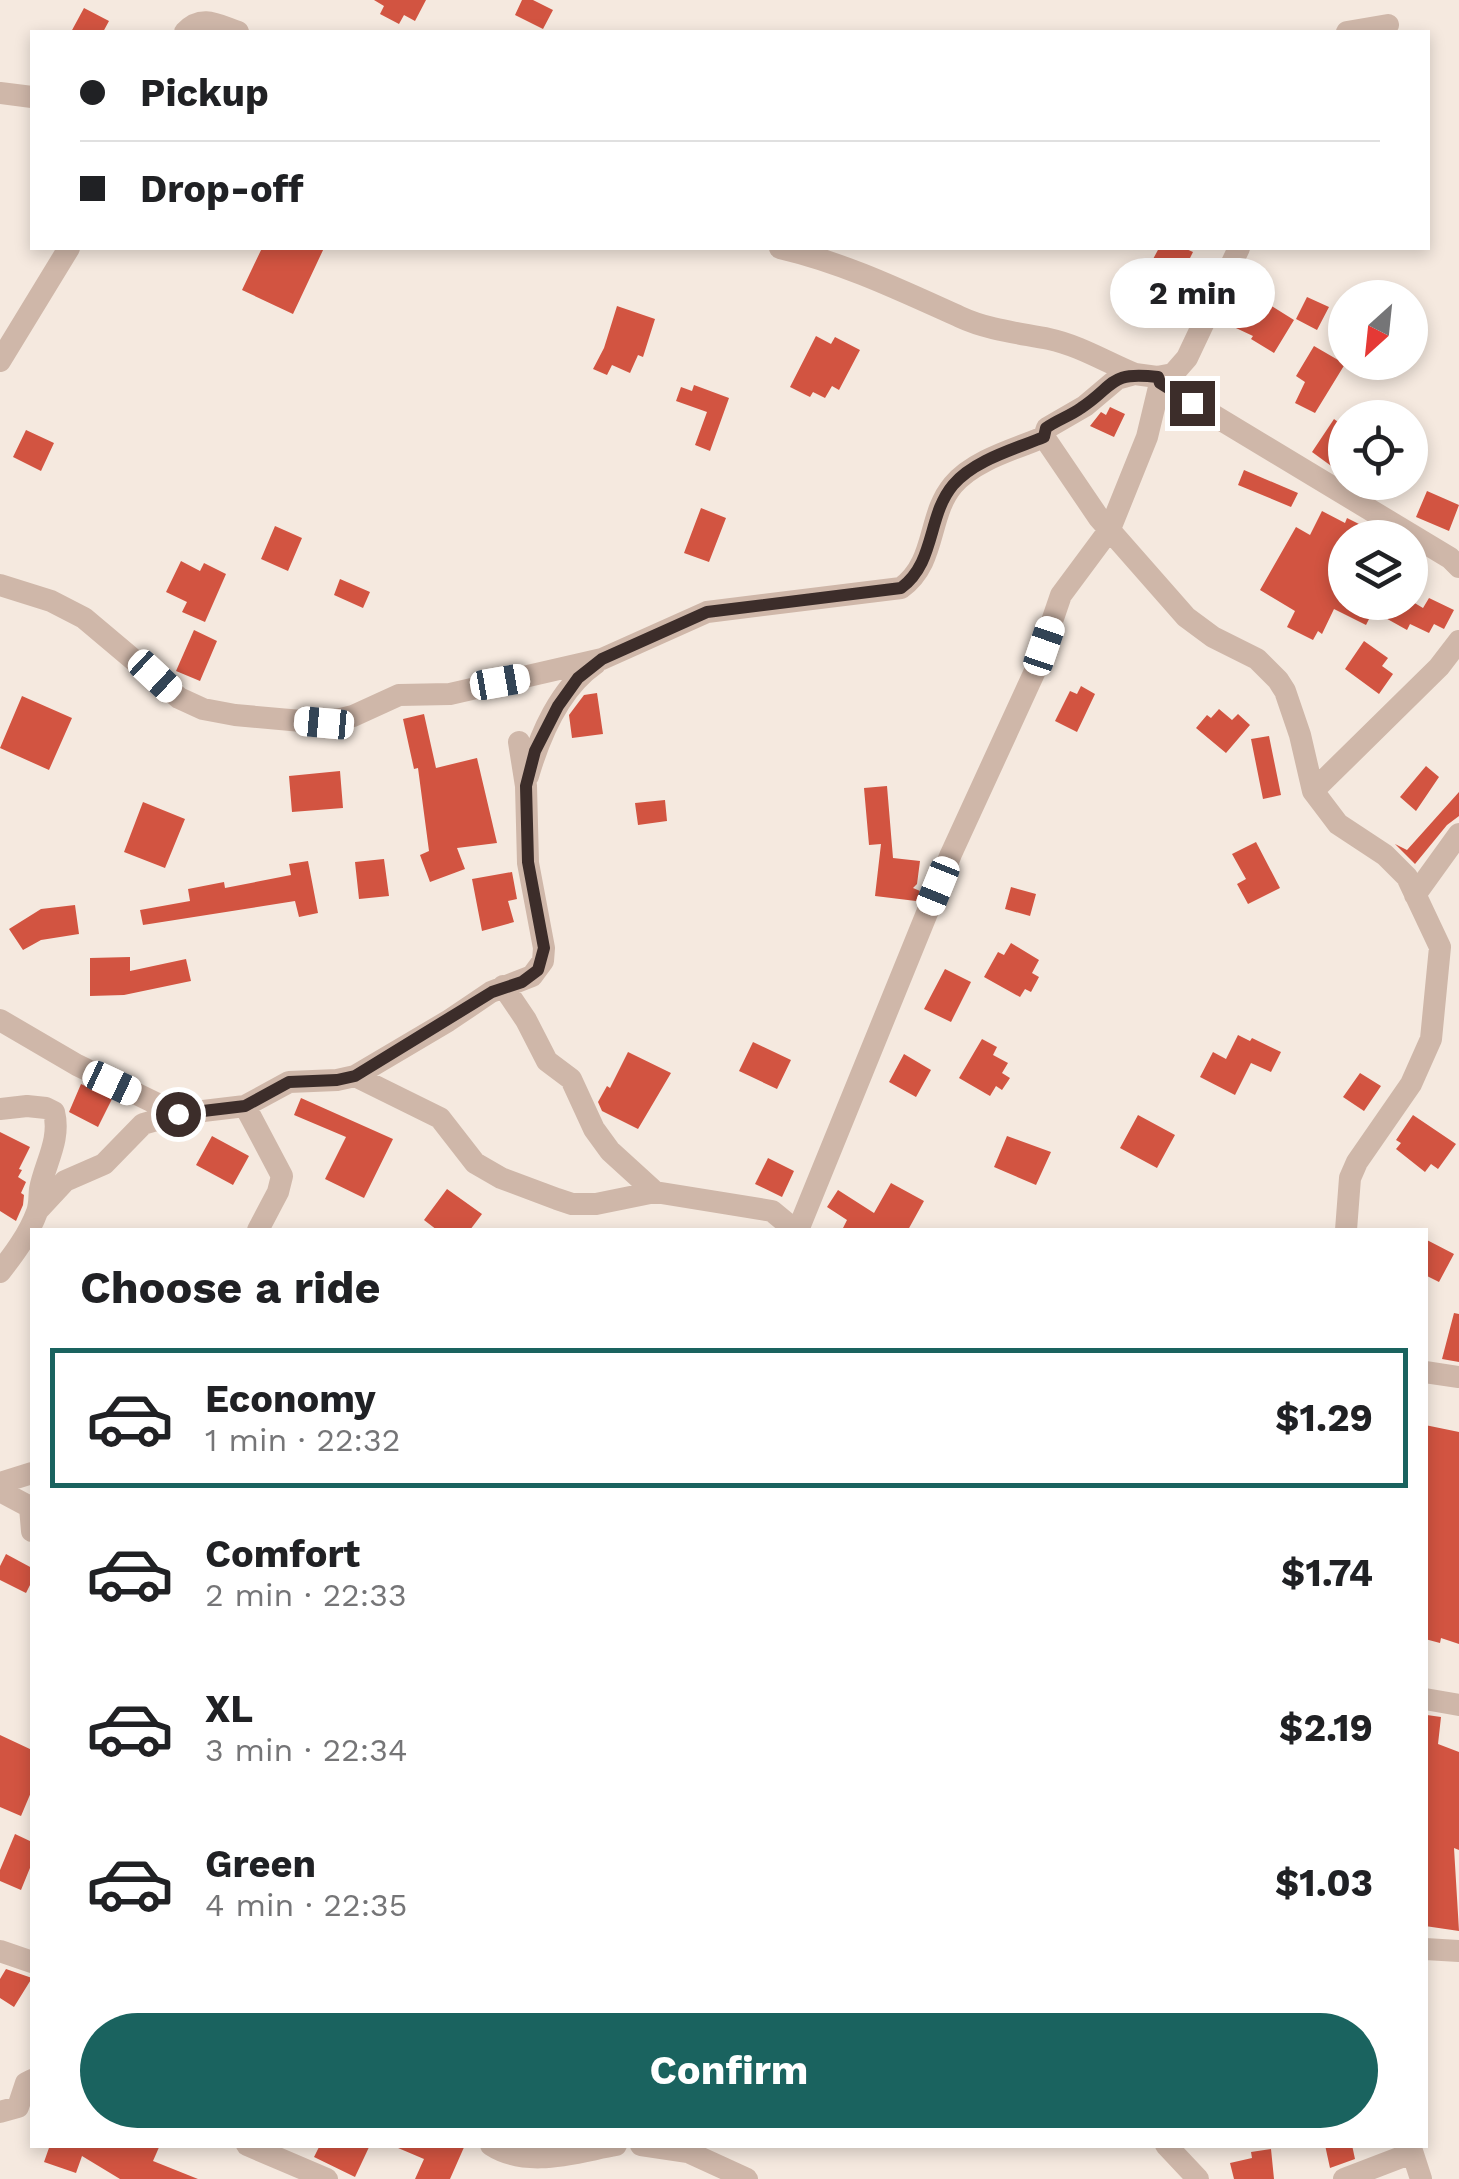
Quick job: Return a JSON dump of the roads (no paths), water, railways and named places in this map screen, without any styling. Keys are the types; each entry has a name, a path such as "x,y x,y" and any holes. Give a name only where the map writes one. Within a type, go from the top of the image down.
{"street":[{"path":"194,18 232,30"},
{"path":"1359,30 1388,25"},
{"path":"0,93 30,97"},
{"path":"0,361 68,250"},
{"path":"789,250 826,258 961,318 1013,334 1053,339 1151,378 1459,567"},
{"path":"1239,250 1187,358 1173,374 1105,386 1085,406 1046,428 1044,437 1099,518 1186,617 1213,637 1257,660 1278,680 1300,735 1313,791 1338,824 1386,855 1408,877 1440,947 1459,969"},
{"path":"797,1228 951,854 1035,670 1061,595 1110,528 1147,437 1151,378"},
{"path":"0,584 68,608 179,698 204,709 235,716 324,723 354,716 399,695 450,694 602,659 707,612 901,588 925,560 938,510 952,486 966,473 1044,437"},
{"path":"1313,791 1439,667 1459,642"},
{"path":"526,786 535,751 558,706 578,678 602,659"},
{"path":"0,1272 39,1209 65,1181 104,1164 138,1128 178,1114 245,1106 289,1082 355,1076 502,986 532,976 544,954 528,862 526,786 519,742"},
{"path":"1415,895 1459,834"},
{"path":"1346,1228 1350,1178 1357,1162 1410,1084 1432,1038 1440,947"},
{"path":"502,986 526,1020 546,1062 571,1079 594,1129 610,1150 655,1192"},
{"path":"0,1020 77,1066 178,1114"},
{"path":"355,1076 440,1118 475,1163 557,1200 596,1204 655,1192 772,1211 793,1228"},
{"path":"245,1106 282,1176 259,1228"},
{"path":"0,1109 46,1108 56,1117 54,1146 40,1186 39,1209"},
{"path":"1428,1372 1459,1377"},
{"path":"0,1483 30,1474"},
{"path":"0,1491 30,1507"},
{"path":"1428,1700 1459,1706"},
{"path":"1428,1949 1459,1951"},
{"path":"0,1951 30,1961"},
{"path":"0,2112 18,2108 30,2081"},
{"path":"254,2148 326,2179"},
{"path":"496,2148 534,2158 566,2150"},
{"path":"661,2148 688,2152 747,2179"},
{"path":"1169,2148 1198,2179"},
{"path":"1344,2179 1411,2149 1422,2179"},
{"path":"552,2179 566,2150"}]}
